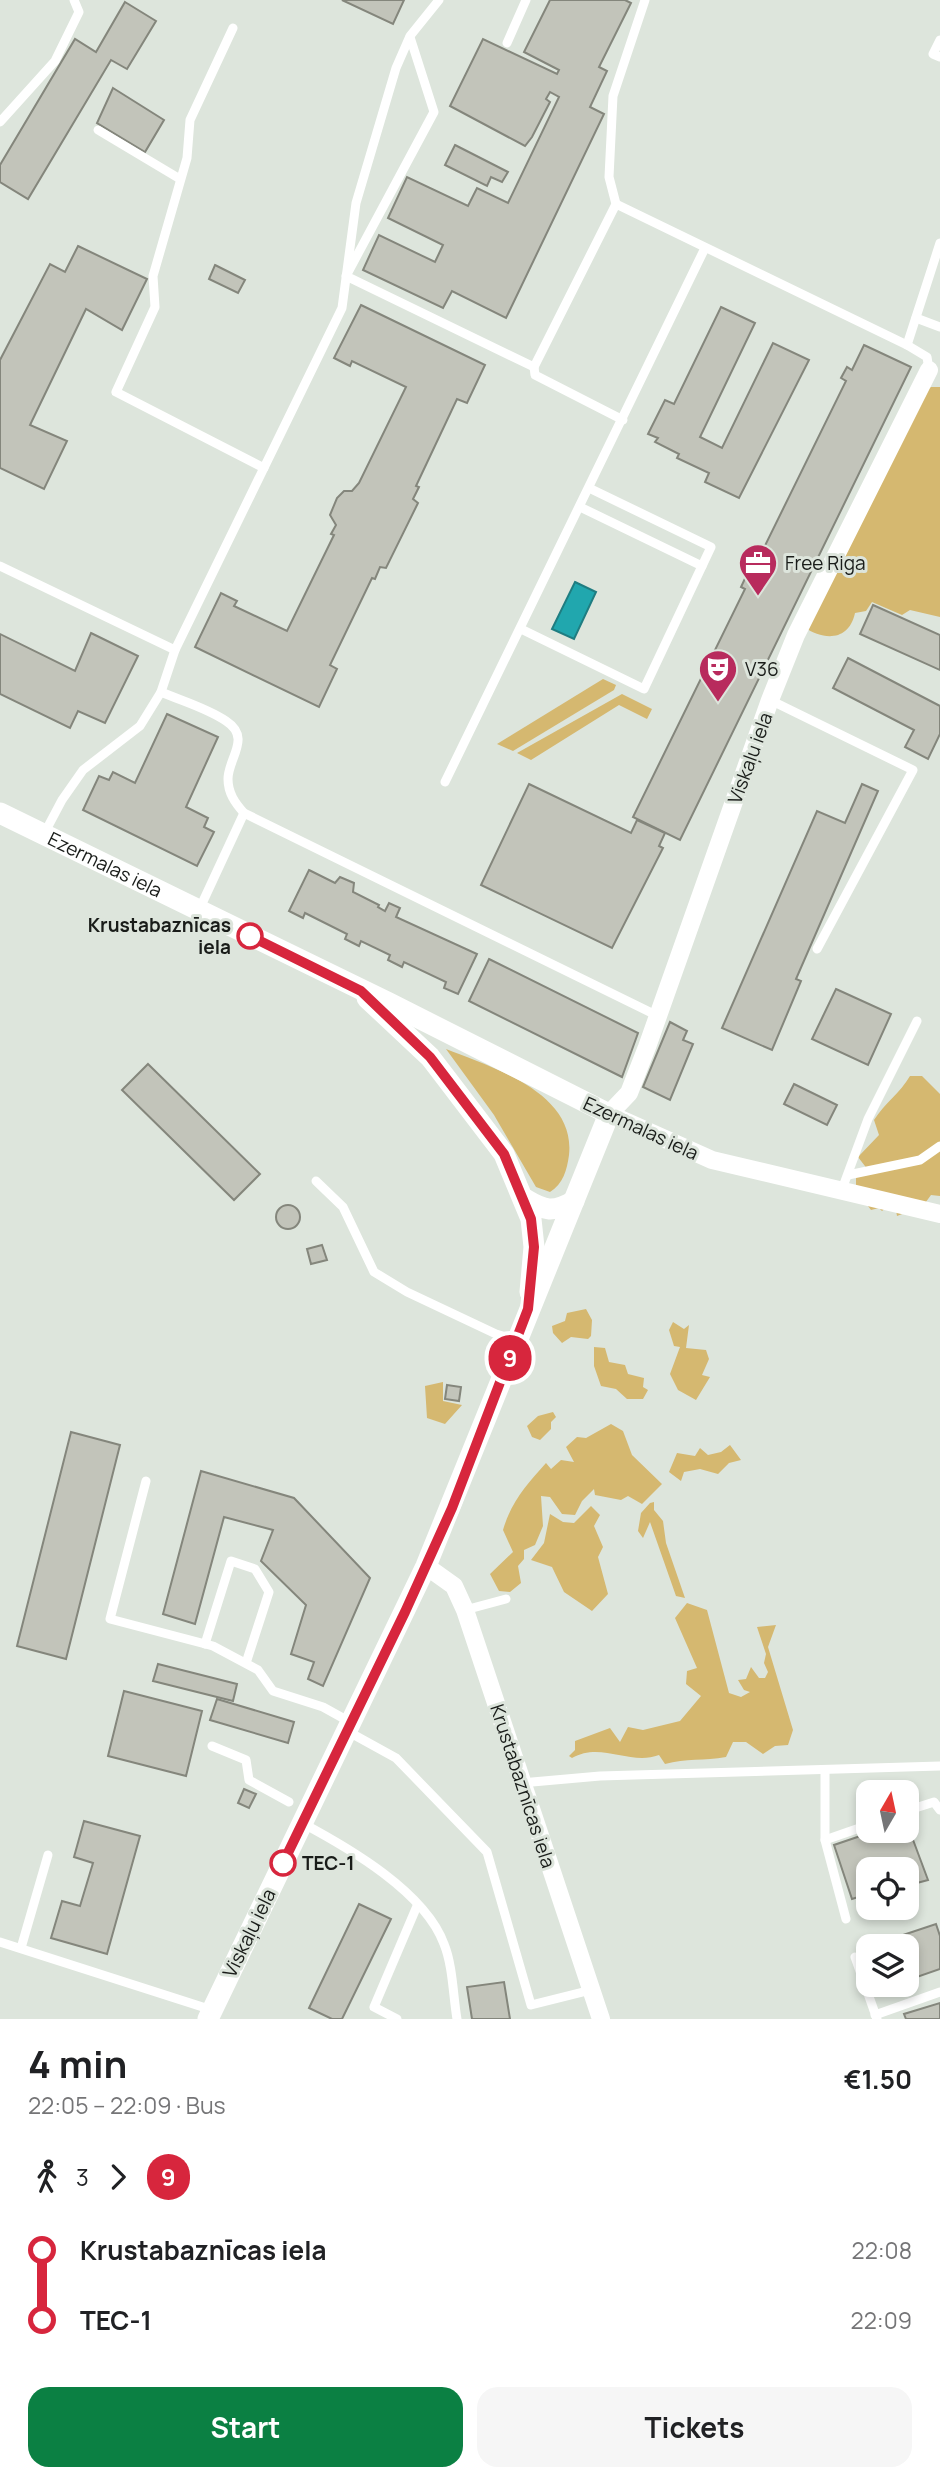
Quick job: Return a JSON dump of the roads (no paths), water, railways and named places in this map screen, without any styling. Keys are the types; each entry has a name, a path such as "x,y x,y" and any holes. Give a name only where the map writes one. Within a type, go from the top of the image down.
{"street":[{"name":"Viskaļu iela","path":"609,1114 629,1093 770,700 796,635 929,370"},
{"name":"Ezermalas iela","path":"0,813 609,1114 712,1160 940,1214"},
{"name":"Ezermalas iela","path":"361,991 430,1057 482,1121 504,1154 525,1199 531,1219 534,1247 528,1309"},
{"path":"528,1309 609,1114"},
{"path":"525,1199 539,1208 558,1210 574,1201"},
{"name":"Viskaļu iela","path":"210,2014 426,1566 518,1341 528,1309"},
{"name":"Krustabaznīcas iela","path":"426,1566 454,1586 465,1610 601,2019"}],"lane":[{"path":"0,122 55,61 79,12 74,0"},
{"path":"44,834 62,800 83,771 140,726 161,692 175,650 342,308 356,203 396,68 410,36 439,0"},
{"path":"507,43 526,0"},
{"path":"623,420 535,375 534,367 616,204 609,177 612,96 645,0"},
{"path":"233,28 196,103 180,179 153,276 155,307 116,392 264,468"},
{"path":"346,276 434,112 410,36"},
{"path":"940,40 933,54 940,57"},
{"path":"98,130 180,179"},
{"path":"616,204 907,345 927,357 929,370"},
{"path":"907,345 940,243"},
{"path":"445,782 705,248"},
{"path":"346,276 534,367"},
{"path":"916,318 940,327"},
{"path":"521,629 644,689 711,547 589,488"},
{"path":"580,507 702,566"},
{"path":"0,566 175,650"},
{"path":"161,692 227,721 238,735 239,747 228,778 233,801 244,813 658,1016"},
{"path":"770,700 913,770 817,949"},
{"path":"199,910 244,813"},
{"path":"841,1192 868,1119 916,1021"},
{"path":"848,1175 920,1160 940,1146"},
{"path":"316,1181 343,1207 374,1272 418,1297 496,1334 518,1341"},
{"path":"146,1481 110,1619 205,1644 246,1663 258,1670 273,1691 323,1707 396,1758 487,1853 531,2005 591,1990"},
{"path":"205,1644 231,1561 256,1569 269,1592 246,1663"},
{"path":"465,1610 506,1599"},
{"path":"212,1746 246,1760 249,1780 289,1802"},
{"path":"521,1783 600,1776 940,1766"},
{"path":"825,1770 825,1840 846,1919"},
{"path":"919,1807 934,1802 940,1810"},
{"path":"302,1823 385,1872 416,1906 444,1944 457,2019"},
{"path":"825,1840 856,1829"},
{"path":"21,1948 48,1855"},
{"path":"397,2019 374,2007 416,1906"},
{"path":"0,1942 210,2014"},
{"path":"869,1997 876,2017 940,1992"}],"water":[{"path":"575,582 596,592 574,639 552,629"}],"place":[{"name":"Free Riga","path":"758,597"},
{"name":"V36","path":"718,703"},
{"name":"Krustabaznīcas iela","path":"250,936"},
{"name":"TEC-1","path":"283,1863"}]}
